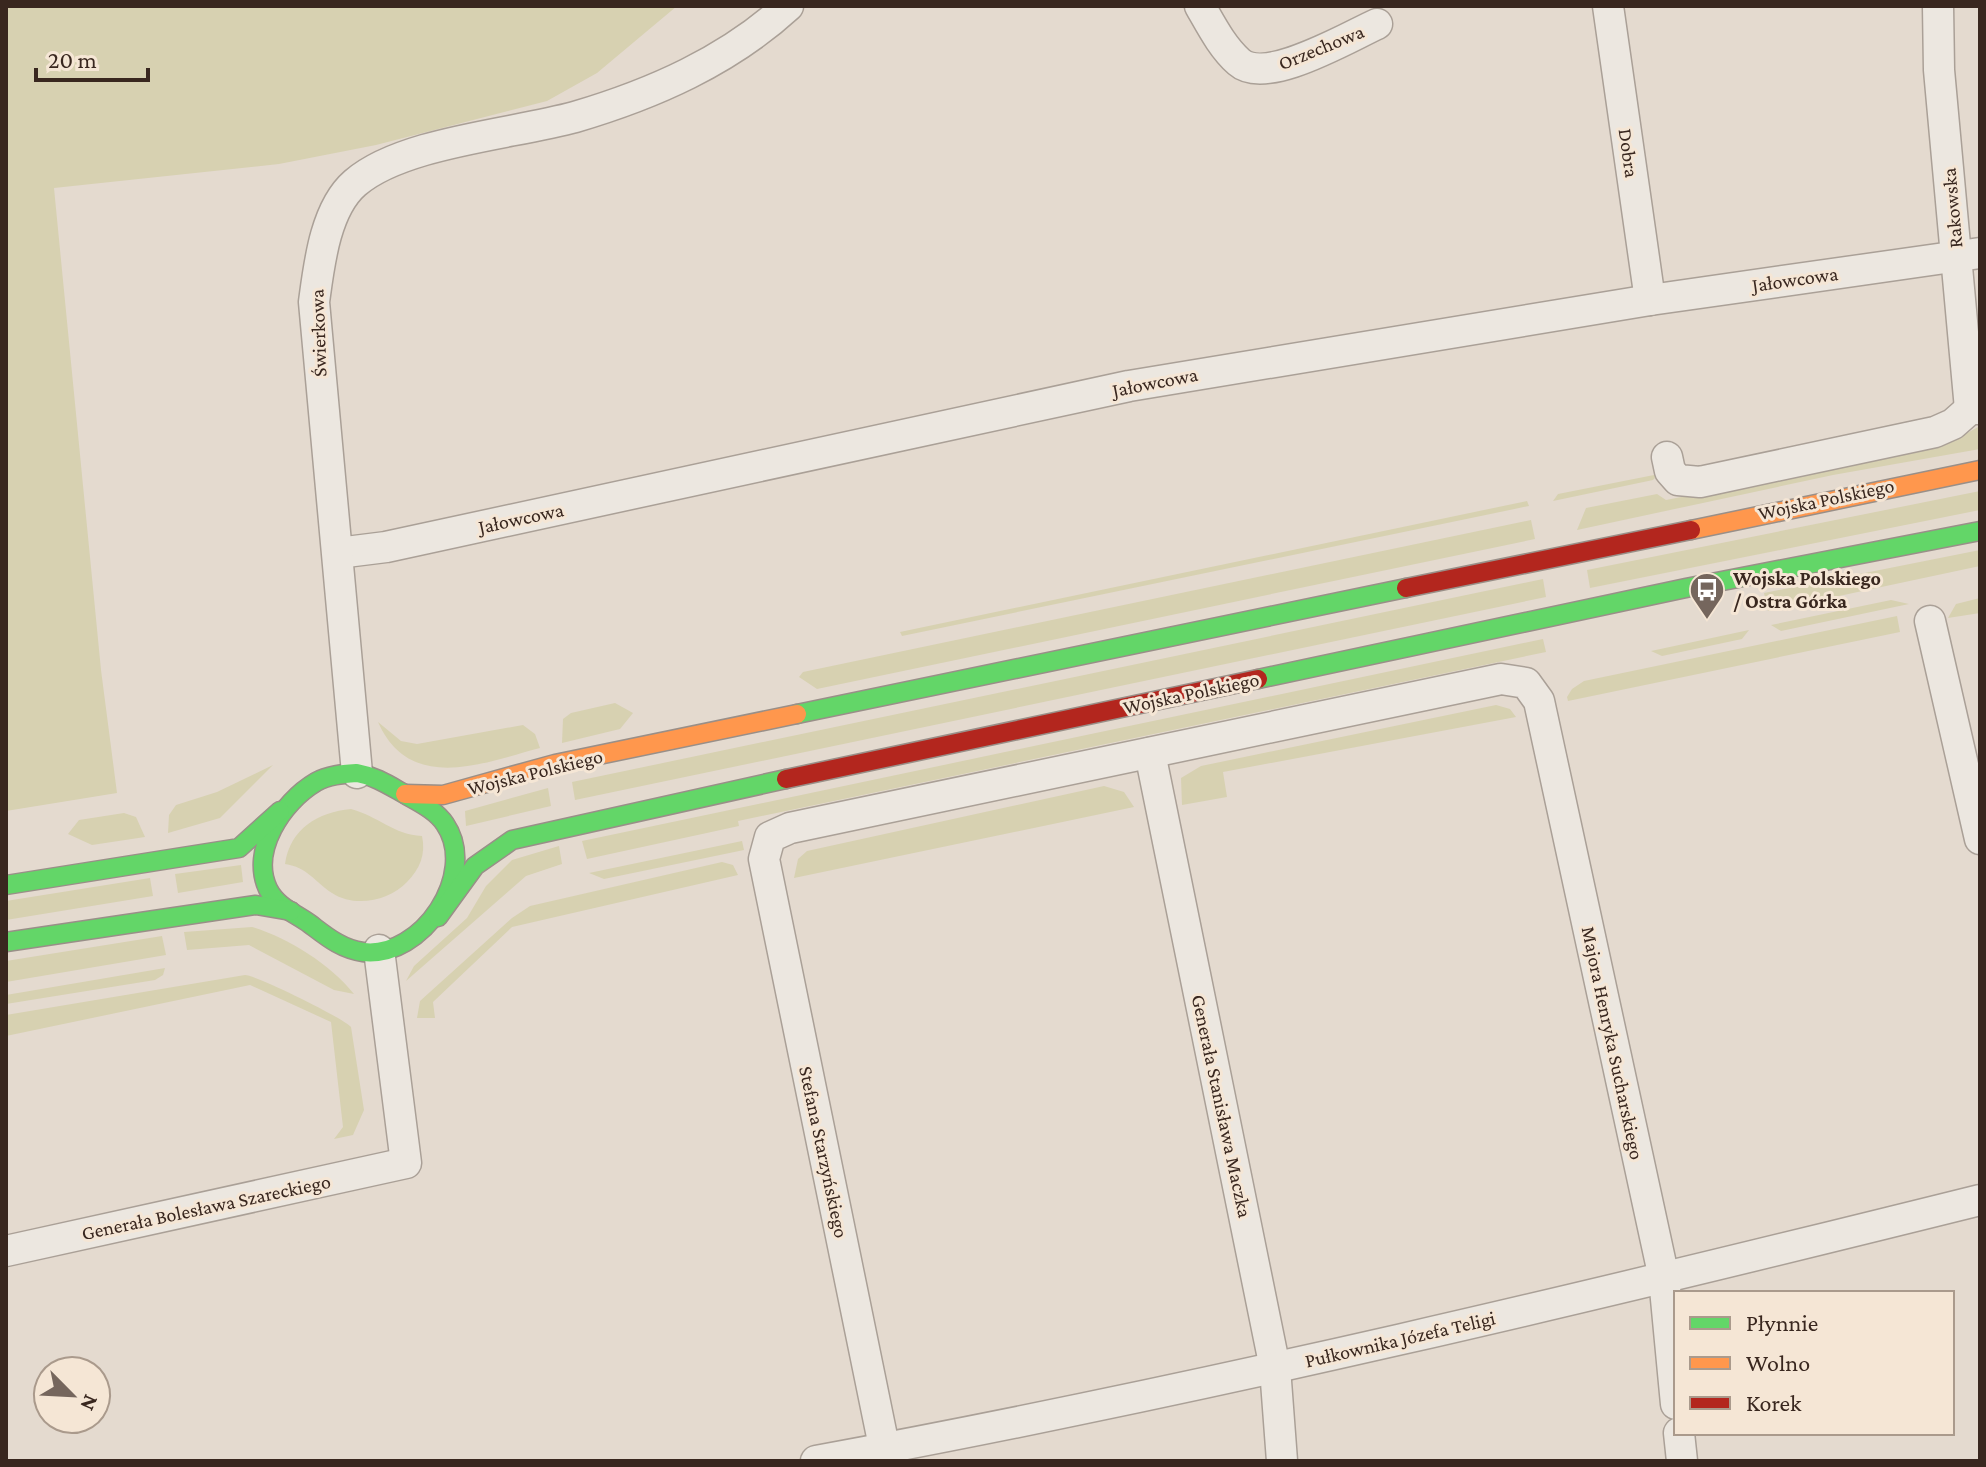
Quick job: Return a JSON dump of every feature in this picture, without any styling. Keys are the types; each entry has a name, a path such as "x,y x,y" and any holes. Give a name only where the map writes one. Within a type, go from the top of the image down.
{"main road":[{"name":"Wojska Polskiego","path":"405,794 443,795 583,758 1980,470"},
{"name":"Wojska Polskiego","path":"438,917 480,857 497,846 530,833 1657,594 1980,531"},
{"path":"6,885 239,848 293,798 319,780 357,773 380,779 438,816 450,836 453,864 438,917 414,938 366,952 340,945 271,896 264,862 276,824 293,798"},
{"path":"6,942 256,905 291,911"}],"street":[{"name":"Świerkowa","path":"357,773 314,302 319,261 332,222 354,183 412,155 574,117 691,74 736,49 788,6"},
{"name":"Orzechowa","path":"1200,6 1240,64 1256,70 1279,67 1377,24"},
{"name":"Dobra","path":"1608,6 1650,300"},
{"name":"Rakowska","path":"1938,6 1939,70 1968,255 1975,409"},
{"name":"Jałowcowa","path":"338,553 386,547 1129,386 1650,300 1968,255"},
{"name":"Wojska Polskiego","path":"1667,457 1670,471 1678,480 1700,482 1935,432 1975,409"},
{"path":"1930,621 1980,839"},
{"name":"Majora Henryka Sucharskiego","path":"1150,753 1493,680 1509,678 1529,686 1539,701 1664,1278 1674,1383"},
{"name":"Stefana Starzyńskiego","path":"886,1455 764,859 766,843 774,833 790,828 1150,753"},
{"name":"Generała Stanisława Maczka","path":"1150,753 1275,1368 1282,1461"},
{"name":"Generała Bolesława Szareckiego","path":"6,1251 406,1163 379,950"},
{"name":"Pułkownika Józefa Teligi","path":"816,1461 886,1455 1275,1368 1664,1278 1980,1200"},
{"path":"1679,1435 1682,1461"}],"shaded area":[{"path":"6,6 677,6 597,73 547,101 376,145 279,164 54,188 101,670 117,793 6,811"},
{"path":"1980,426 1980,449 1833,475 1577,530 1586,508 1657,494 1666,500 1945,445"},
{"path":"1659,474 1653,480 1553,501 1558,494"},
{"path":"1980,491 1980,510 1590,588 1587,570"},
{"path":"1527,501 1529,506 902,636 900,632"},
{"path":"1531,520 1535,539 817,689 799,677 803,672"},
{"path":"1980,550 1980,566 1768,611 1764,593"},
{"path":"1543,579 1546,597 575,800 572,782"},
{"path":"1980,598 1980,613 1948,618 1956,604"},
{"path":"1891,600 1909,604 1781,631 1771,625"},
{"path":"1897,616 1900,632 1568,701 1572,689 1584,681"},
{"path":"1749,630 1742,639 1662,656 1651,651"},
{"path":"1543,639 1546,652 738,821 739,826 587,859 582,841"},
{"path":"615,703 633,713 620,729 562,743 563,719 571,713"},
{"path":"1496,705 1510,709 1516,717 1223,772 1227,797 1182,805 1181,778 1201,766"},
{"path":"378,722 401,741 417,744 523,725 535,734 540,748 472,765 450,768 428,766 409,759 392,744"},
{"path":"273,765 220,818 168,833 169,815 176,805 217,792"},
{"path":"1104,786 1124,792 1134,807 794,878 798,859 807,851"},
{"path":"548,788 551,806 466,826 465,811"},
{"path":"351,809 394,829 422,836 421,861 407,882 391,894 361,901 341,898 305,872 285,864 293,841 308,824 327,814"},
{"path":"124,813 136,817 145,837 92,845 68,834 79,820"},
{"path":"742,841 744,850 604,879 589,873"},
{"path":"559,846 562,864 526,876 406,981 414,966 467,918 486,886 512,860"},
{"path":"722,862 733,865 738,875 512,927 433,1002 435,1018 417,1018 420,1001 512,918 530,906"},
{"path":"241,865 243,882 178,893 175,874"},
{"path":"150,878 153,896 6,920 6,901"},
{"path":"252,927 308,953 333,972 354,994 334,990 249,945 187,950 184,932"},
{"path":"162,936 166,955 6,982 6,961"},
{"path":"165,968 163,975 155,980 6,1004 6,995"},
{"path":"245,975 300,998 351,1027 364,1110 353,1135 334,1139 343,1127 331,1022 250,985 6,1036 6,1015"}],"traffic: fast":[{"path":"1258,679 1686,588 1980,531"},
{"path":"797,714 1406,588"},
{"path":"357,773 380,781 431,810 445,824 454,844 455,866 450,888 439,909 424,928 405,942 385,951 363,952 334,941 276,901 268,889 264,874 266,844 272,829 292,802 321,780 357,773"},
{"path":"438,917 475,866 512,840 786,779"},
{"path":"6,885 239,848 280,811"},
{"path":"6,942 256,905 291,911"}],"traffic: slow":[{"path":"1691,530 1980,470"},
{"path":"405,794 443,795 555,764 797,714"}],"traffic: jam":[{"path":"1406,588 1691,530"},
{"path":"786,779 1258,679"}],"place":[{"name":"Wojska Polskiego / Ostra Górka","path":"1707,621"}]}
